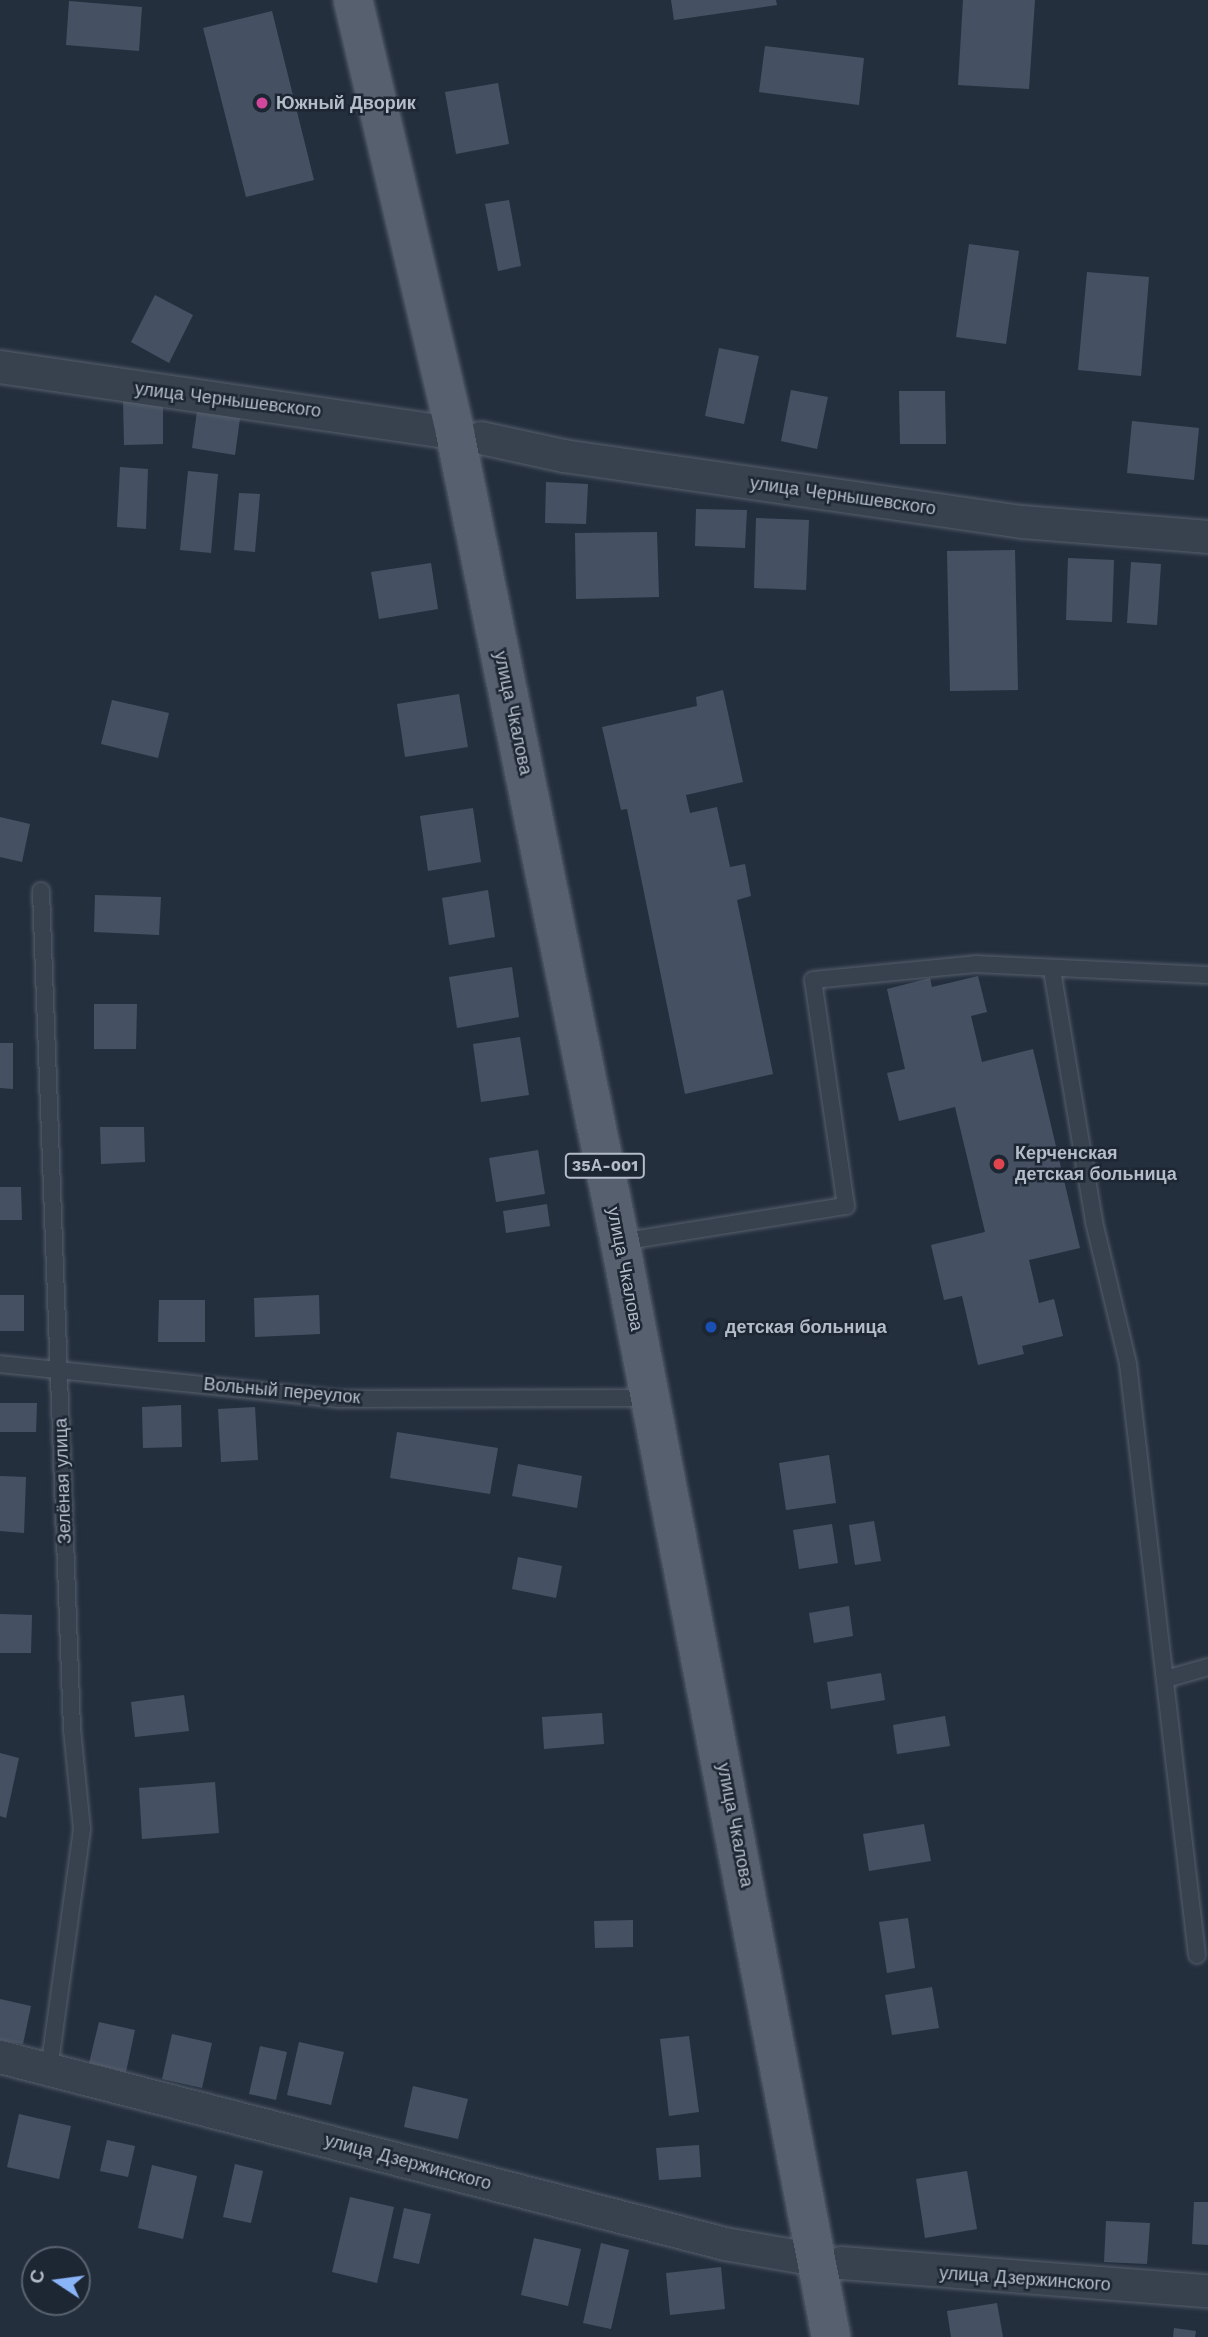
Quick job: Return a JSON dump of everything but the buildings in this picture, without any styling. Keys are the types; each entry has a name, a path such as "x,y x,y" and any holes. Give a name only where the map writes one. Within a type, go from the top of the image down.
{"main road":[{"name":"улица Чкалова","path":"353,0 468,436"},
{"name":"улица Чкалова","path":"377,0 631,1240 829,2261 855,2337"},
{"name":"улица Чкалова","path":"829,2261 831,2337"}],"street":[{"name":"улица Чернышевского","path":"0,367 468,436 564,456 1023,522 1208,537"},
{"name":"улица Дзержинского","path":"0,2057 725,2244 829,2261 1208,2291"}],"lane":[{"name":"Зелёная улица","path":"41,891 72,1729 82,1829 49,2069"},
{"path":"631,1240 846,1206 813,980 975,964 1052,970 1208,975"},
{"path":"1052,970 1094,1222 1128,1364 1197,1955"},
{"name":"Вольный переулок","path":"0,1364 340,1399 660,1396"},
{"path":"1166,1679 1208,1667"}],"place":[{"name":"Южный Дворик","path":"262,103"},
{"name":"Керченская детская больница","path":"999,1164"},
{"name":"детская больница","path":"711,1327"}]}
